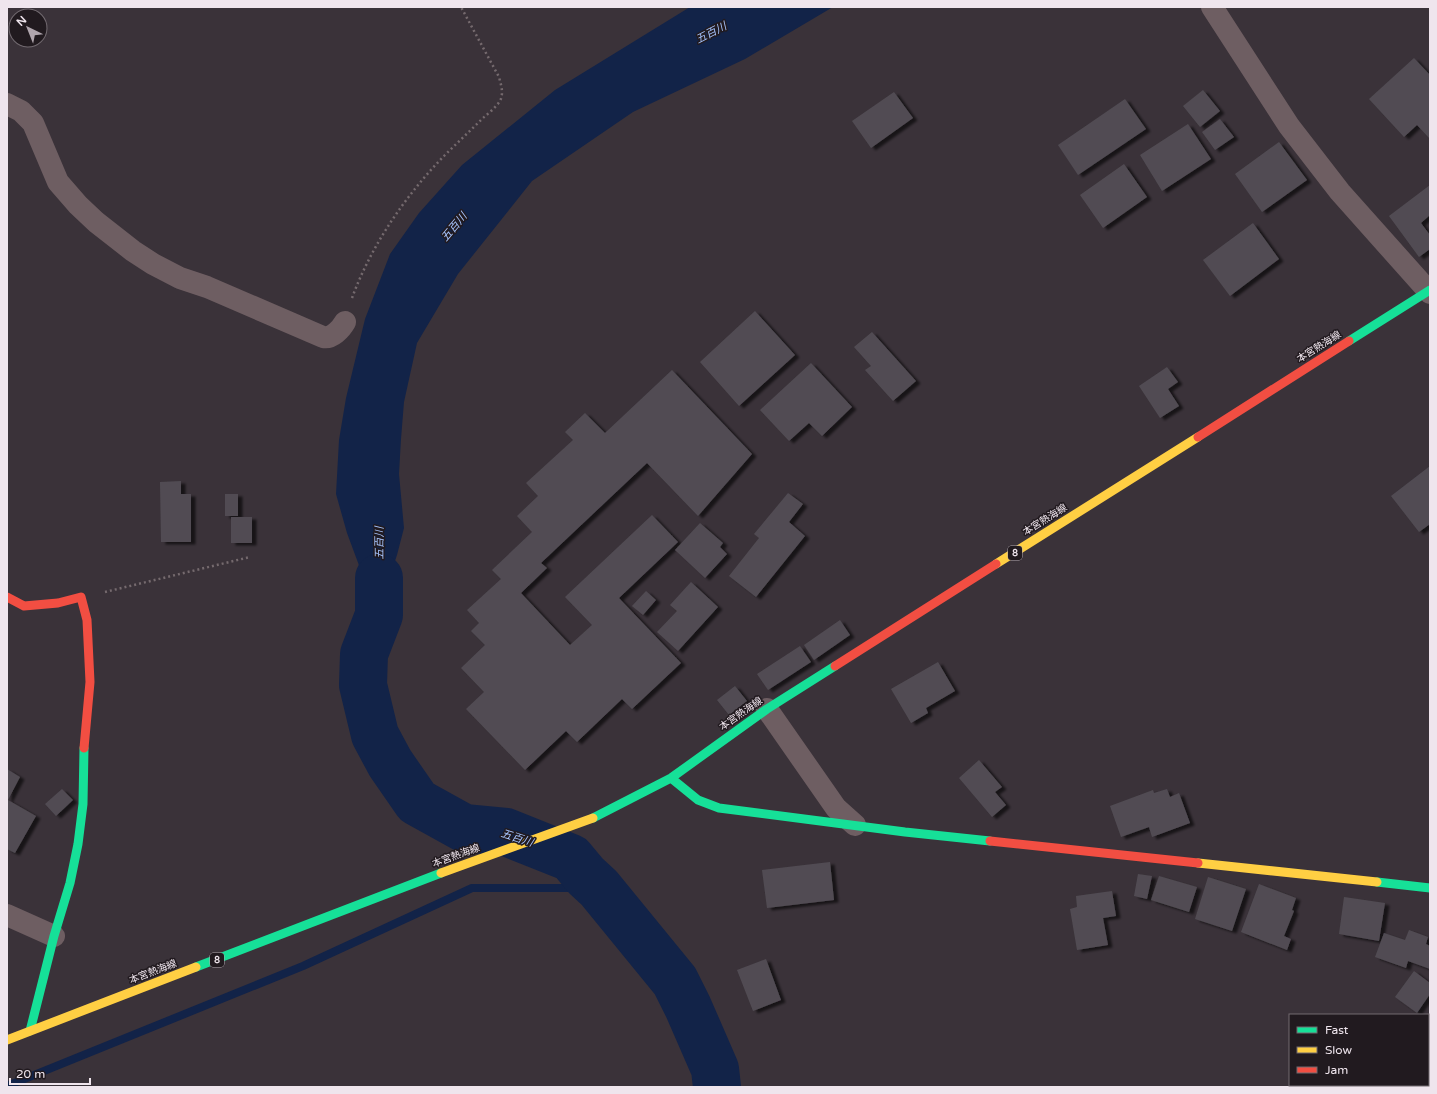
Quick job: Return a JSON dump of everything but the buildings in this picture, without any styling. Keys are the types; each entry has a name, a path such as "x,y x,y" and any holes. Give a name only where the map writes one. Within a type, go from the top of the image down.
{"main road":[{"name":"本宮熱海線","path":"7,1040 427,878 600,815 671,778 767,709 1429,291"},
{"path":"7,597 24,606 58,603 81,597 87,620 90,682 84,744 83,804 78,844 70,883 54,936 30,1031"},
{"path":"671,778 698,800 719,808 855,825 1430,888"}],"street":[{"path":"1212,7 1289,126 1340,192 1429,291"},
{"path":"7,104 21,111 33,123 58,182 78,205 96,222 153,264 180,278 207,287 323,337 327,338 342,328 345,322"},
{"path":"767,709 836,808 855,825"},
{"path":"7,915 54,936"}],"path":[{"path":"345,322 362,273 379,242 399,211 419,184 443,157 492,110 501,99 502,88 499,77 461,7"},
{"path":"81,597 250,557"}],"water":[{"path":"690,7 833,7 745,59 633,112 532,181 458,274 417,343 404,402 401,439 399,474 404,528 388,582 388,608 378,628 367,643 366,627 371,606 370,595 347,533 336,494 339,440 346,398 365,319 390,254 419,213 462,165 555,90"}],"waterway":[{"name":"五百川","path":"379,578 379,615 364,654 363,685 375,735 390,763 417,802 464,828 506,832 571,858 586,876 599,888 675,981 715,1069 717,1087"},
{"path":"7,1086 303,966 472,888 599,888"}],"traffic: fast":[{"path":"1349,341 1430,290"},
{"path":"593,818 671,778 767,709 835,666"},
{"path":"30,1031 54,936 70,883 78,844 83,804 84,748"},
{"path":"671,778 698,800 719,808 905,832 990,841"},
{"path":"196,967 441,873"},
{"path":"1377,882 1430,888"}],"traffic: slow":[{"path":"996,564 1198,437"},
{"path":"441,873 593,818"},
{"path":"1198,863 1377,882"},
{"path":"7,1040 196,967"}],"traffic: jam":[{"path":"1198,437 1349,341"},
{"path":"835,666 996,564"},
{"path":"7,597 24,606 58,603 81,597 87,620 90,682 84,748"},
{"path":"990,841 1198,863"}]}
